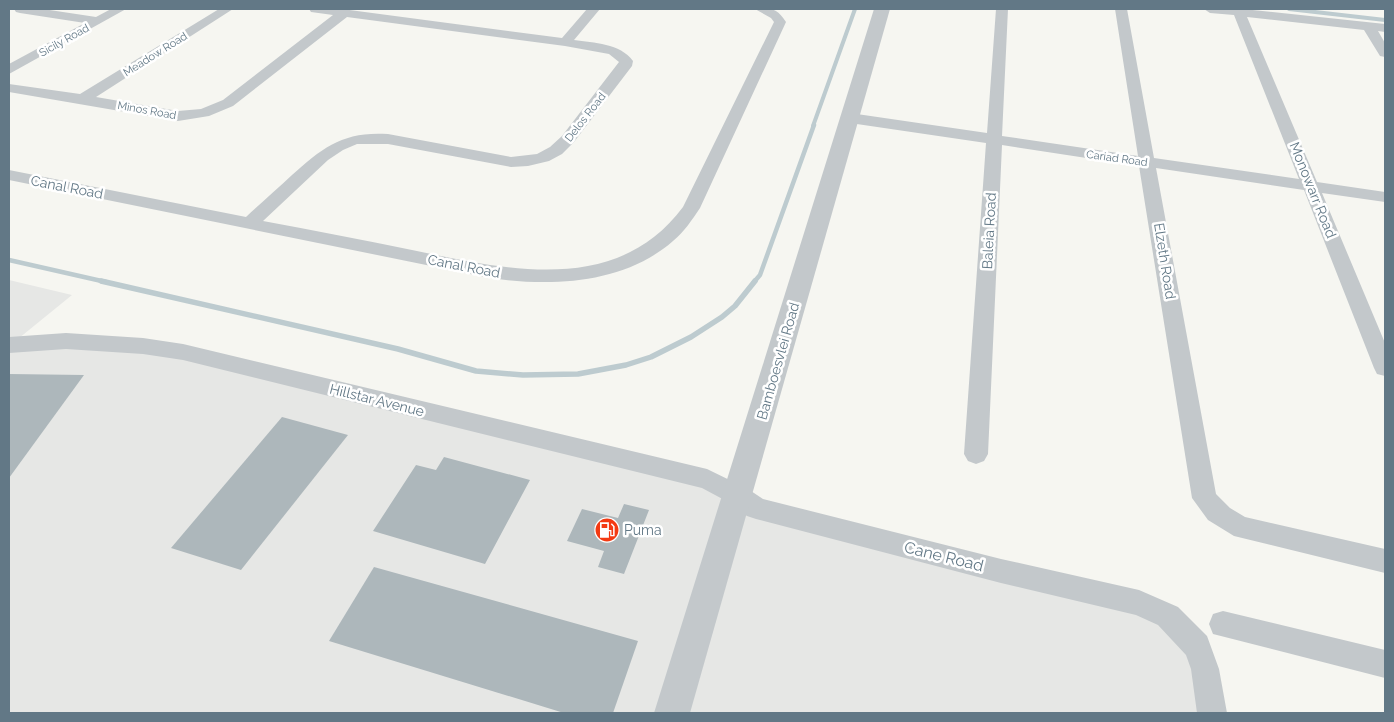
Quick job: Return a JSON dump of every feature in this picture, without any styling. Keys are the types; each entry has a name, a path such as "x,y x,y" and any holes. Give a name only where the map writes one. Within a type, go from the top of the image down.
{"street":[{"path":"20,9 98,21"},
{"name":"Sicily Road","path":"9,70 120,9"},
{"name":"Meadow Road","path":"83,99 227,9"},
{"name":"Delos Road","path":"250,223 332,149 356,139 368,137 388,139 511,162 531,162 549,156 560,150 625,66 626,61 613,51 565,42 315,9"},
{"path":"565,42 594,9"},
{"name":"Bamboesvlei Road","path":"672,713 739,496 882,9"},
{"name":"Baleia Road","path":"976,454 1002,9"},
{"name":"Elzeth Road","path":"1121,9 1204,498 1214,511 1225,520 1243,528 1385,560"},
{"path":"1210,9 1385,28"},
{"name":"Canal Road","path":"9,175 480,270 519,276 554,278 582,274 623,262 641,254 664,239 691,208 780,22 768,12"},
{"name":"Monowarr Road","path":"1239,12 1385,368"},
{"name":"Minos Road","path":"9,88 178,116 204,113 228,103 344,13"},
{"path":"1368,26 1385,53"},
{"name":"Cariad Road","path":"850,118 1385,197"},
{"name":"Hillstar Avenue","path":"9,345 76,341 143,346 183,352 707,479 739,496"},
{"name":"Cane Road","path":"739,496 756,508 1001,571 1139,603 1153,609 1168,616 1197,646 1205,668 1212,713"},
{"path":"1223,624 1385,664"}],"shaded area":[{"path":"9,280 72,295 13,343 144,345 739,495 1154,605 1207,657 1214,713 9,713"}],"building":[{"path":"9,374 84,375 9,478"},
{"path":"282,417 348,435 241,570 171,548"},
{"path":"444,457 530,480 485,564 373,531 416,465 436,470"},
{"name":"Puma","path":"624,504 649,510 624,574 598,567 604,551 567,541 582,509 618,518"},
{"path":"374,567 638,641 613,713 564,713 329,641"}],"waterway":[{"path":"813,126 855,9"},
{"path":"1289,9 1385,20"},
{"path":"754,282 760,275 814,125"},
{"path":"9,260 106,282"},
{"path":"101,281 398,349 476,371 523,375 578,374 626,365 651,357 691,337 722,317 735,306 755,281"}],"place":[{"name":"Puma","path":"607,530"}]}
